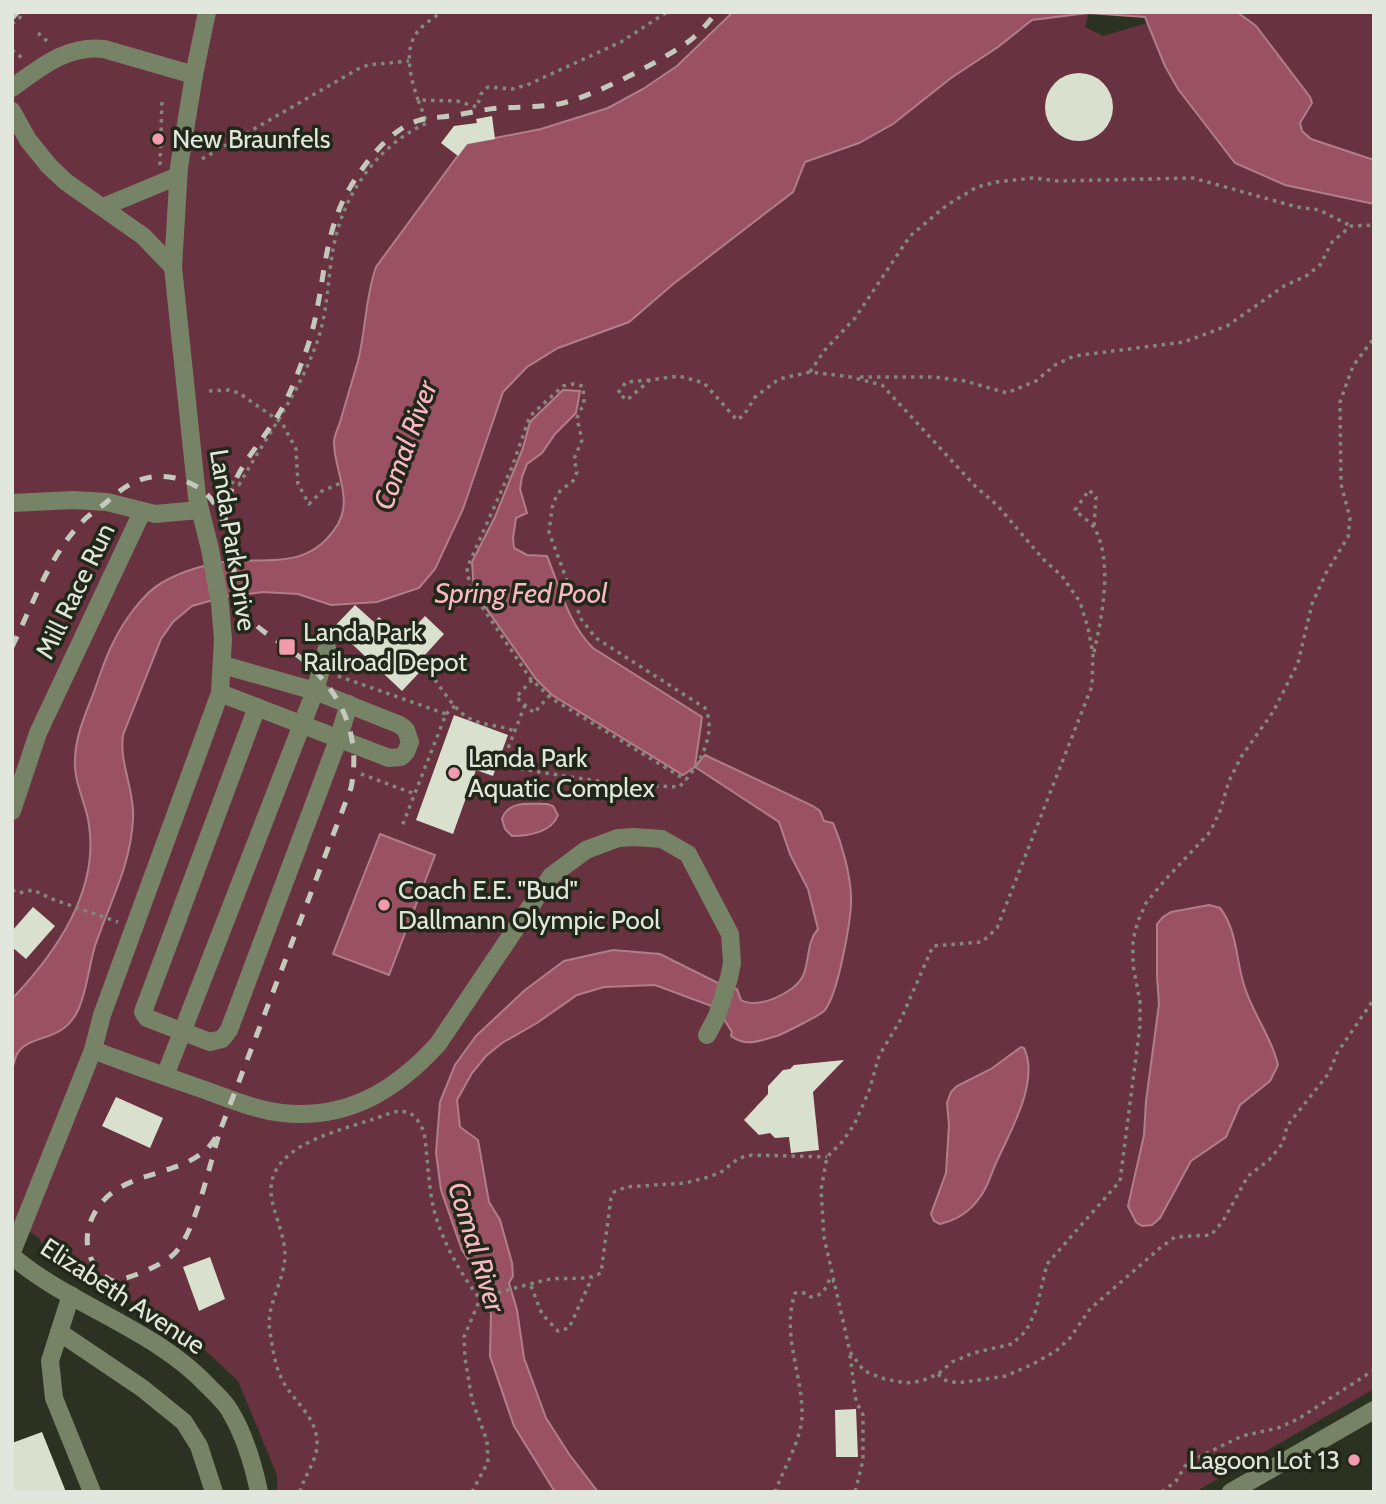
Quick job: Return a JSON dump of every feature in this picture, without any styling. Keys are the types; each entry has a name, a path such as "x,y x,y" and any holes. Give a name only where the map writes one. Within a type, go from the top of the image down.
{"street":[{"name":"Landa Park Drive","path":"12,1254 93,1050 107,1003 220,693 223,665 220,604 210,550 173,267 169,175 207,12"},
{"path":"12,88 48,62 76,50 92,48 104,49 194,75"},
{"path":"12,111 29,141 49,166 142,236 173,267"},
{"path":"103,207 169,175"},
{"path":"12,503 73,500 107,502 142,512 206,511"},
{"name":"Mill Race Run","path":"12,811 38,733 142,512"},
{"path":"165,1076 302,726 327,648"},
{"path":"220,693 389,758 401,757 409,747 408,734 400,725 315,691 223,665"},
{"path":"257,707 144,1004 143,1012 147,1018 210,1042 222,1039 229,1030 338,740 349,704"},
{"path":"93,1050 241,1102 281,1113 325,1112 372,1099 417,1068 438,1044 551,876 586,850 618,838 634,837 662,839 688,853 730,934 732,963 729,978 717,1016 707,1035"},
{"name":"Elizabeth Avenue","path":"12,1254 41,1279 138,1332 196,1373 229,1409 251,1455 259,1492"},
{"path":"71,1295 50,1361 54,1398 92,1492"},
{"path":"59,1332 142,1388 184,1422 199,1446 214,1492"},
{"path":"1231,1492 1374,1410"}],"path":[{"path":"12,24 27,12"},
{"path":"206,511 221,503 222,488 229,481 239,485 303,379 318,341 326,308 335,241 343,211 363,175 397,139 427,123 410,78 409,61 414,37 420,28 441,12"},
{"path":"418,100 457,101 477,107 481,94 488,87 512,89 527,85 621,42 667,12"},
{"path":"38,33 52,46"},
{"path":"202,159 358,69 368,65 409,61"},
{"path":"162,100 159,149 169,175"},
{"path":"810,372 824,351 855,318 910,236 947,205 977,187 996,182 1033,178 1058,181 1193,178 1297,207 1319,210 1351,226 1374,225"},
{"path":"650,380 627,400 618,393 626,382 679,376 705,383 737,420 744,415 755,397 779,379 810,372 851,377 934,377 965,381 1007,393 1037,381 1055,365 1074,356 1184,342 1227,326 1284,286 1306,276 1320,265 1332,242 1351,226"},
{"path":"850,1353 864,1371 906,1383 922,1381 938,1374 952,1362 973,1353 1012,1344 1026,1331 1036,1310 1047,1264 1120,1181 1140,1026 1140,1002 1133,965 1133,940 1138,921 1146,903 1210,832 1241,757 1273,712 1298,663 1312,604 1326,573 1349,537 1350,517 1341,484 1340,402 1353,366 1374,338"},
{"path":"851,377 881,385 1062,576 1080,602 1093,654"},
{"path":"525,705 501,766 616,784 679,787 686,780 702,755 710,725 705,708 596,638 581,619 549,532 556,497 575,478 577,472 574,459 582,440 577,418 584,403 585,389 573,384 563,386 530,416 512,467 467,568 470,589 532,680 549,696 686,780"},
{"path":"209,391 229,390 239,393 279,421 287,430 296,449 298,484 309,504 323,491 341,483"},
{"path":"855,1492 863,1460 863,1415 856,1401 850,1353 823,1227 821,1190 827,1157 854,1125 869,1091 879,1056 901,1019 933,946 982,942 997,928 1005,912 1016,876 1093,685 1093,654 1100,622 1104,578 1094,527 1096,497 1089,490 1075,510 1094,527"},
{"path":"425,666 466,717 494,727 502,725 515,731"},
{"path":"532,680 516,697 534,713 549,696"},
{"path":"446,714 456,705"},
{"path":"361,774 415,794"},
{"path":"12,890 19,893 33,890 118,922"},
{"path":"938,1374 944,1380 957,1383 1006,1376 1033,1364 1070,1338 1090,1309 1167,1242 1175,1237 1211,1235 1223,1221 1248,1177 1269,1160 1283,1143 1287,1126 1329,1073 1337,1053 1374,999"},
{"path":"300,1492 315,1456 316,1436 306,1412 279,1373 270,1330 271,1310 285,1254 271,1190 281,1161 311,1141 390,1113 402,1110 411,1114 424,1132 434,1209 440,1227 460,1269 480,1298"},
{"path":"472,1492 488,1462 486,1441 468,1382 464,1337 480,1298 513,1287 531,1286 561,1278 592,1278 601,1273 611,1198 614,1192 626,1187 685,1183 705,1178 720,1173 739,1158 752,1155 827,1157"},
{"path":"531,1286 542,1314 558,1331 569,1328 592,1278"},
{"path":"775,1492 802,1418 801,1389 792,1353 792,1302 795,1293 818,1296 826,1289 830,1278 835,1283"},
{"path":"1162,1492 1176,1481 1185,1466 1199,1457 1242,1436 1278,1428 1298,1419 1374,1370"}],"shaded area":[{"path":"12,12 1089,12 1085,27 1103,36 1184,12 1374,12 1374,1389 1195,1492 277,1492 277,1475 238,1381 189,1335 116,1292 105,1294 46,1258 40,1239 12,1220"}],"water":[{"name":"Comal River","path":"733,12 1237,12 1256,26 1310,97 1312,103 1300,123 1302,131 1311,139 1374,160 1374,204 1285,185 1235,163 1178,89 1165,66 1145,17 1088,13 1032,20 893,124 859,143 805,162 793,192 672,285 629,322 558,348 527,367 503,392 463,509 435,569 419,588 377,602 331,605 298,594 263,592 224,597 192,606 173,622 161,639 123,735 123,756 133,808 131,836 124,868 95,946 82,1001 72,1020 64,1028 23,1047 17,1054 12,1069 12,999 58,942 80,897 87,874 89,825 76,775 76,750 81,727 104,663 128,617 156,587 179,574 216,563 292,558 317,548 328,538 338,524 344,504 334,440 358,361 376,267 465,146 541,129 608,108 677,66"},
{"path":"563,390 580,391 576,413 555,434 542,453 527,464 520,489 527,513 516,518 514,548 527,555 547,556 577,628 593,648 702,717 695,766 705,755 813,806 820,811 824,821 833,823 845,859 851,896 847,938 839,974 829,1003 816,1017 777,1036 743,1042 731,1036 732,1032 717,1008 655,985 604,987 577,995 502,1043 486,1056 472,1073 457,1100 460,1127 478,1140 489,1202 500,1220 512,1263 513,1276 509,1283 517,1310 524,1358 546,1418 598,1492 555,1492 514,1426 490,1356 491,1314 484,1284 462,1250 441,1190 436,1153 440,1102 455,1065 476,1036 525,990 564,961 613,950 660,954 716,982 737,989 741,1000 756,1003 784,994 799,982 818,929 808,889 790,854 779,822 695,767 683,775 552,695 536,679 474,591 472,562 495,517 523,448 530,422"},
{"path":"514,806 553,806 558,815 545,829 532,834 512,836 505,829 502,819"},
{"name":"Coach E.E. \"Bud\" Dallmann Olympic Pool","path":"380,834 435,855 389,975 333,954"},
{"path":"1209,905 1220,908 1230,925 1241,975 1278,1065 1270,1081 1240,1105 1226,1137 1191,1161 1160,1218 1152,1225 1142,1226 1136,1222 1128,1206 1144,1135 1159,1004 1157,924 1171,912"},
{"path":"1021,1047 1024,1048 1028,1061 1026,1091 987,1185 967,1211 940,1224 934,1221 931,1214 946,1173 949,1125 947,1103 951,1092 957,1086 991,1069"}],"building":[{"path":"1072,73 1086,73 1098,78 1108,88 1113,107 1108,126 1098,136 1086,141 1072,141 1060,136 1050,126 1045,114 1045,100 1050,88 1060,78"},
{"path":"492,116 495,139 467,144 458,156 441,143 454,126 477,123 476,119"},
{"path":"355,605 374,622 379,617 403,639 425,616 444,634 424,656 430,661 402,691 334,627"},
{"name":"Landa Park Aquatic Complex","path":"454,715 508,735 493,776 476,770 453,834 416,820"},
{"path":"33,907 55,926 26,959 12,947 12,931"},
{"path":"844,1060 813,1092 819,1150 791,1153 789,1137 775,1138 770,1133 759,1135 744,1120 768,1094 768,1086 783,1070 794,1065"},
{"path":"116,1097 163,1118 150,1148 102,1126"},
{"path":"210,1257 225,1299 199,1311 183,1267"},
{"path":"856,1409 858,1457 836,1457 835,1410"},
{"path":"42,1432 66,1492 12,1492 12,1443"}],"railway":[{"path":"12,18 18,12"},
{"path":"225,524 227,506 237,477 280,412 301,366 316,316 327,252 339,211 354,181 387,140 421,120 494,109 559,104 590,94 628,77 680,48 717,12"},
{"path":"12,647 51,565 83,521 138,480 175,478 199,488 217,508 229,541 239,601 248,617 260,629 306,662 320,676 342,709 353,746 351,788 220,1131 207,1149 193,1159 130,1182 103,1201 91,1220 87,1240 91,1259 103,1275 112,1281 128,1277 155,1267 175,1253 183,1243 196,1213 220,1131"}],"place":[{"name":"New Braunfels","path":"158,139"},
{"name":"Landa Park Railroad Depot","path":"287,647"},
{"name":"Landa Park Aquatic Complex","path":"454,773"},
{"name":"Coach E.E. \"Bud\" Dallmann Olympic Pool","path":"384,905"},
{"name":"Lagoon Lot 13","path":"1354,1460"}],"water label":[{"name":"Spring Fed Pool","path":"521,593"}]}
